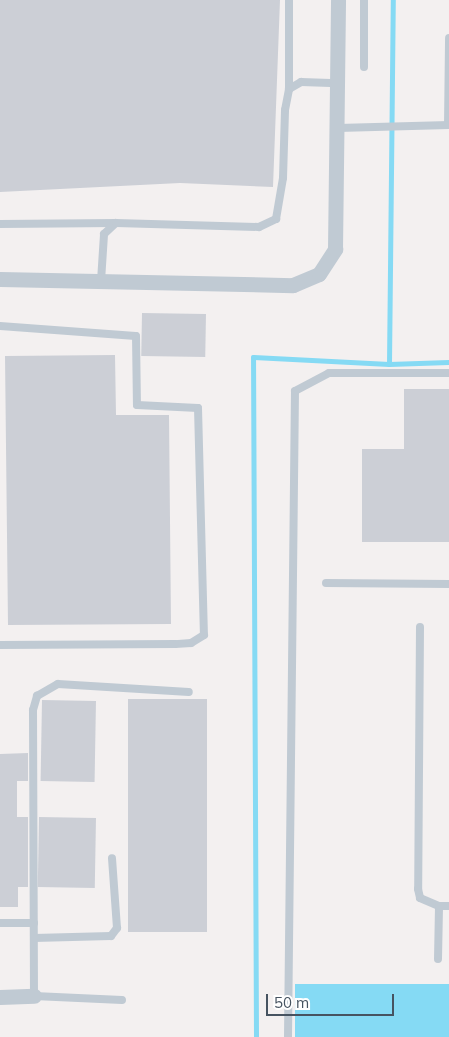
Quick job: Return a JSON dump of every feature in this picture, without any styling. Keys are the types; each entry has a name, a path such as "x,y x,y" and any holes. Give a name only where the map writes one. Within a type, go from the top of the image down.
{"street":[{"path":"0,279 293,285 319,274 335,250 338,128 338,0"},
{"path":"0,997 34,996"}],"lane":[{"path":"0,224 116,223 259,227 276,219 283,178 285,110 289,89 289,0"},
{"path":"364,0 364,66"},
{"path":"338,128 448,125 449,38"},
{"path":"289,89 301,82 338,83"},
{"path":"101,281 104,234 116,223"},
{"path":"0,326 136,336 136,405 198,408 204,635 191,643 175,644 0,644"},
{"path":"288,1037 294,391 329,374 449,372"},
{"path":"326,583 449,584"},
{"path":"420,627 418,888 420,898 439,906 449,906"},
{"path":"122,1000 34,996 33,710 37,696 58,684 189,692"},
{"path":"34,938 111,936 118,928 112,858"},
{"path":"438,959 439,906"},
{"path":"0,923 34,923"}],"water":[{"path":"295,984 449,984 449,1037 295,1037"}],"building":[{"path":"0,0 280,0 273,187 180,183 0,192"},
{"path":"142,313 206,314 205,357 141,356"},
{"path":"115,355 116,415 169,415 171,624 8,625 5,356"},
{"path":"404,389 449,389 449,542 362,542 362,449 404,449"},
{"path":"128,699 207,699 207,932 128,932"},
{"path":"42,700 96,701 95,782 41,781"},
{"path":"28,753 28,781 17,781 17,817 28,817 28,887 18,887 18,907 0,907 0,754"},
{"path":"39,817 96,818 95,888 38,887"}],"waterway":[{"path":"256,1037 253,357 389,364 393,0"},
{"path":"389,364 449,362"}]}
